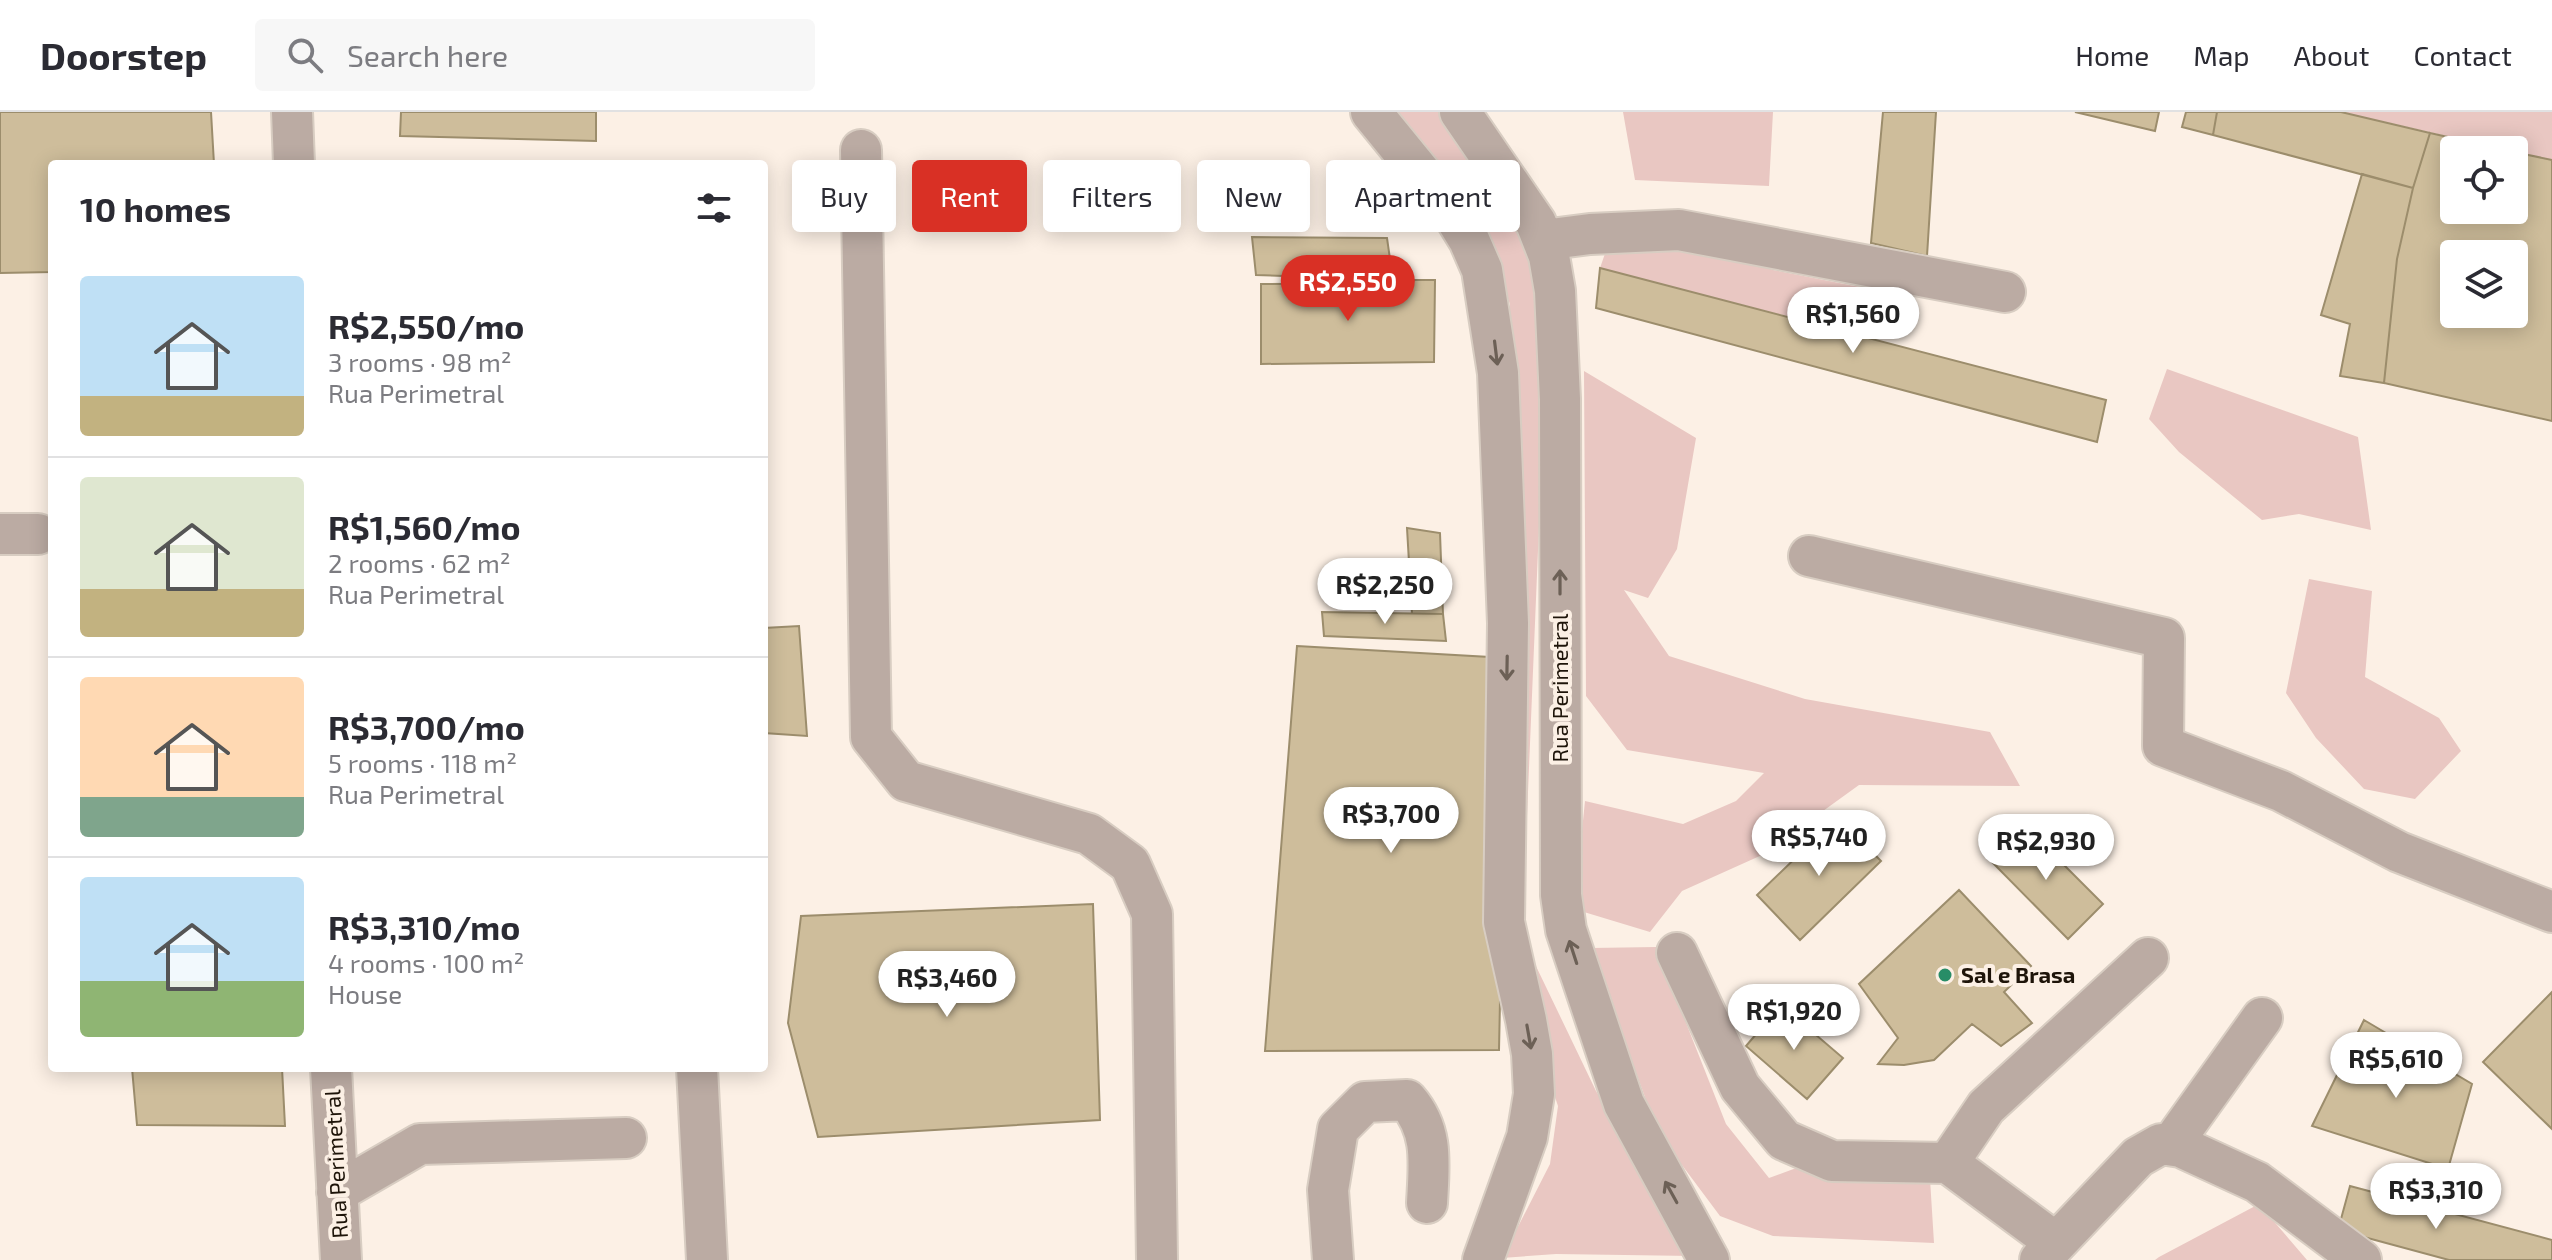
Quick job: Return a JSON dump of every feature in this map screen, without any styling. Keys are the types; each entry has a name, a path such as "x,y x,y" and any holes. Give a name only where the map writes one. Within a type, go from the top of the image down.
{"street":[{"path":"292,112 294,160"},
{"name":"Rua Perimetral","path":"1460,112 1519,198 1543,240 1555,291 1560,399 1562,915 1624,1104 1709,1260"},
{"path":"1374,113 1450,209 1469,240 1482,270 1489,300 1498,373 1508,623 1504,922 1530,1043 1534,1094 1527,1137 1483,1260"},
{"path":"861,150 871,737 906,781 1089,834 1130,864 1152,914 1157,1260"},
{"path":"1543,240 1590,234 1679,230 2005,292"},
{"path":"1489,300 1555,291"},
{"path":"1809,556 2164,638 2163,746 2281,791 2399,852 2552,912"},
{"path":"1677,953 1740,1087 1784,1140 1832,1161 1948,1163 2048,1252 2138,1157 2161,1144 2171,1145 2257,1182 2361,1260"},
{"path":"1948,1163 1986,1107 2148,958"},
{"path":"2171,1145 2262,1018"},
{"name":"Rua Perimetral","path":"331,1072 341,1260"},
{"path":"697,1072 707,1260"},
{"path":"1333,1260 1328,1190 1338,1129 1365,1102 1407,1100 1420,1115 1430,1156 1427,1203"},
{"path":"337,1192 420,1144 626,1138"}],"shaded area":[{"path":"1387,112 1448,112 1483,160 1424,160"},
{"path":"1623,112 1773,112 1769,186 1635,180"},
{"path":"2341,112 2552,112 2552,160 2528,155 2528,136 2446,136"},
{"path":"1520,221 1548,309 1522,937 1596,1091 1693,1256 1556,1254 1502,1258 1550,1164 1558,1106 1506,951 1510,304 1480,232 1520,232"},
{"path":"1608,245 1686,246 1743,256 1773,270 1865,288 1860,335 1600,268"},
{"path":"2167,369 2358,437 2371,530 2299,514 2262,520 2179,452 2149,419"},
{"path":"1584,371 1696,438 1677,549 1648,598 1624,590 1669,656 1805,699 1990,732 2020,786 1859,785 1762,855 1682,891 1650,932 1574,909 1585,801 1683,824 1736,801 1764,773 1627,750 1586,696"},
{"path":"2309,579 2372,591 2365,677 2439,718 2461,751 2415,799 2364,789 2316,738 2286,693"},
{"path":"1656,947 1726,1124 1769,1178 1799,1167 1930,1179 1934,1243 1773,1236 1720,1216 1658,1133 1591,948"},
{"path":"2259,1204 2307,1260 2155,1260 2159,1257"}],"building":[{"path":"0,112 211,112 214,160 48,160 48,272 0,273"},
{"path":"401,112 596,112 596,141 400,136"},
{"path":"1883,112 1936,112 1927,256 1871,243"},
{"path":"2075,112 2159,112 2155,131"},
{"path":"2186,112 2217,112 2213,135 2182,127"},
{"path":"2217,112 2341,112 2430,133 2413,188 2213,135"},
{"path":"2430,133 2443,136 2440,136 2440,224 2528,224 2528,155 2552,160 2552,421 2384,383 2397,259 2413,188"},
{"path":"2362,174 2413,188 2397,259 2384,383 2340,376 2350,324 2321,315"},
{"path":"1252,237 1387,238 1393,280 1256,275"},
{"path":"1600,268 2106,400 2097,442 1596,308"},
{"path":"1435,280 1434,362 1261,364 1261,284 1374,283"},
{"path":"1407,528 1440,533 1443,614 1412,614"},
{"path":"1322,612 1443,614 1446,641 1324,636"},
{"path":"799,626 807,736 768,733 768,628"},
{"path":"1297,646 1507,658 1499,1050 1265,1051"},
{"path":"1838,817 1881,861 1800,940 1757,895"},
{"path":"2024,825 2103,904 2068,939 1989,859"},
{"name":"Sal e Brasa","path":"1959,890 2031,966 2004,992 2032,1023 2001,1046 1972,1024 1934,1060 1904,1065 1878,1064 1898,1038 1859,984"},
{"path":"1093,904 1100,1120 818,1137 788,1023 801,916"},
{"path":"2552,992 2552,1129 2483,1062"},
{"path":"1781,1005 1843,1058 1807,1099 1746,1046"},
{"path":"2364,1020 2472,1084 2448,1169 2312,1126"},
{"path":"132,1072 282,1072 285,1126 137,1125"},
{"path":"2350,1186 2552,1240 2552,1260 2449,1260 2338,1230"}],"place":[{"name":"Sal e Brasa","path":"1945,975"}]}
